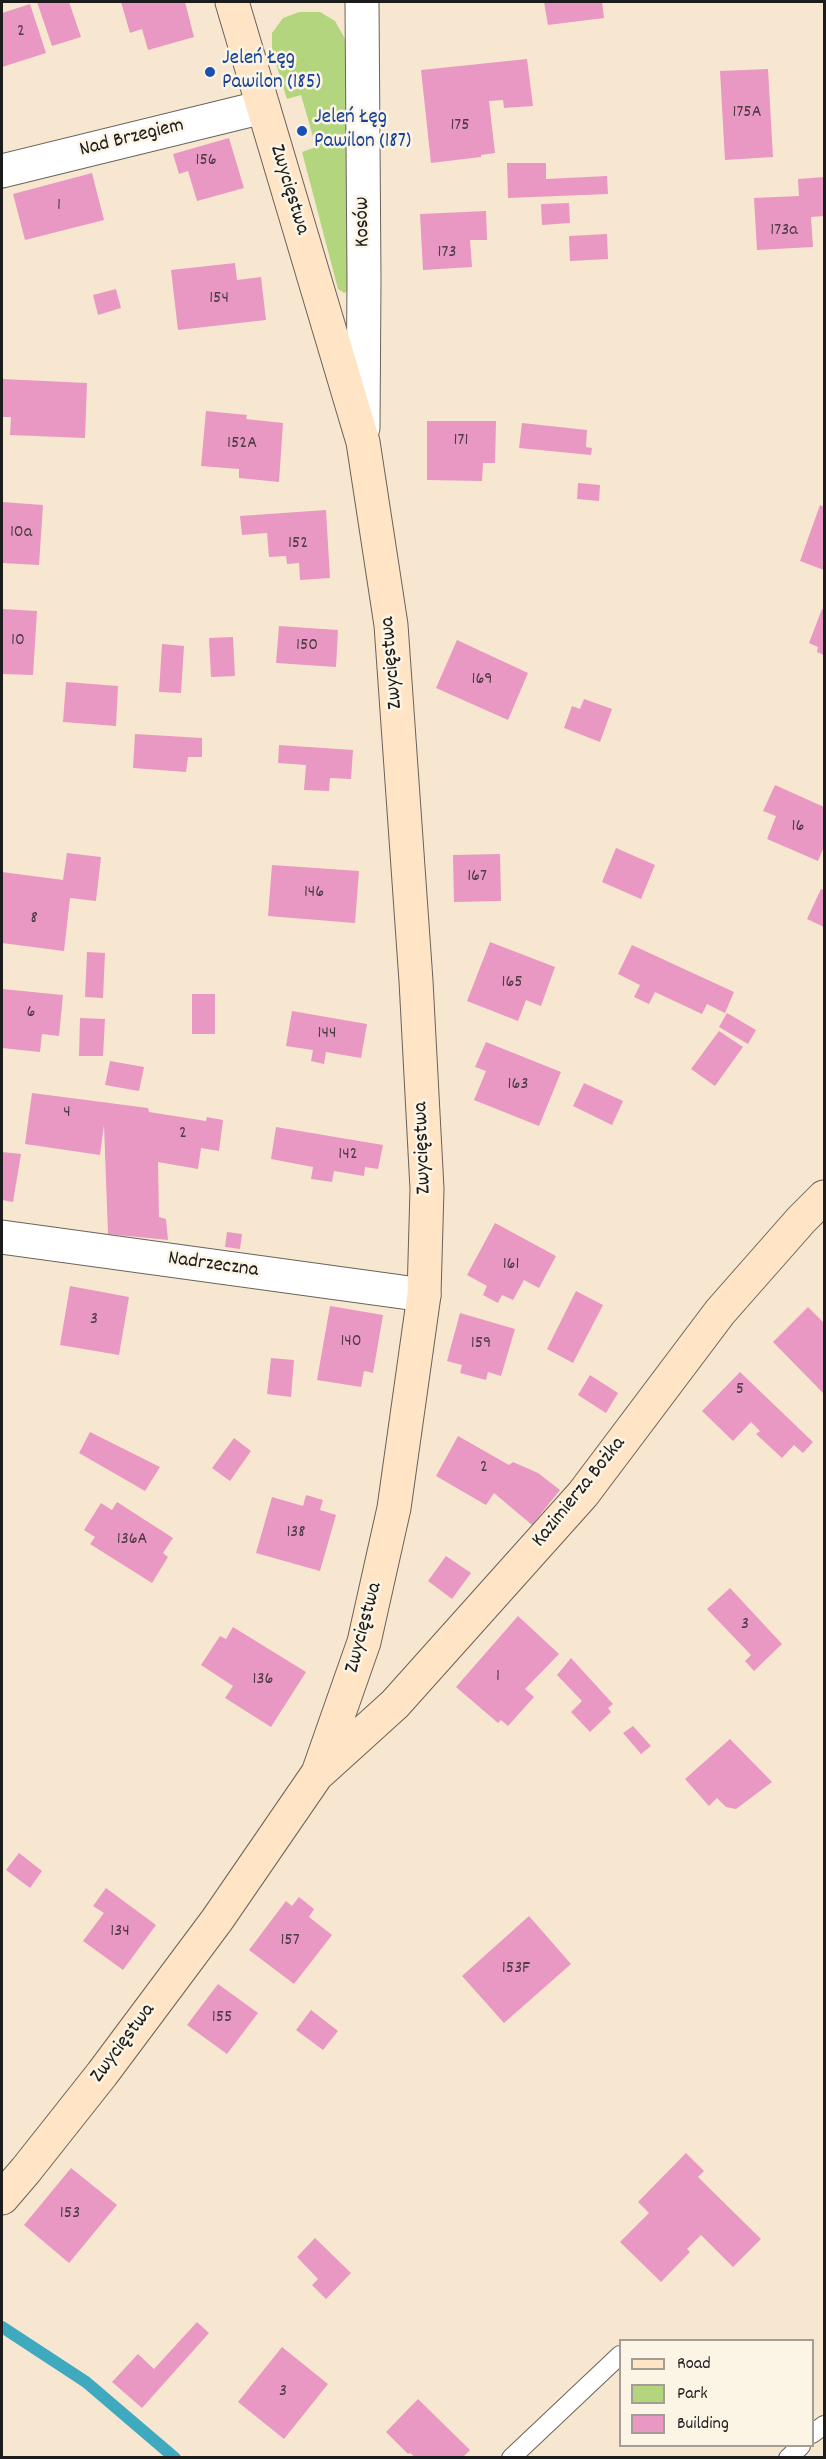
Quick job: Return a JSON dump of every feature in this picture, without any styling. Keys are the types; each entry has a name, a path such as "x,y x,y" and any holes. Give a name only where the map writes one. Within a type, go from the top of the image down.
{"street":[{"name":"Zwycięstwa","path":"2,2198 102,2074 168,1986 217,1920 318,1773 364,1642 394,1508 424,1295 427,1189 416,981 391,625 363,442 232,2"},
{"name":"Kosów","path":"362,2 363,442"},
{"name":"Nad Brzegiem","path":"2,171 263,107"},
{"name":"Kazimierza Bożka","path":"318,1773 395,1704 583,1494 720,1312 801,1220 825,1197"},
{"name":"Nadrzeczna","path":"2,1237 424,1295"}],"lane":[{"path":"512,2457 619,2357"}],"green space":[{"path":"299,12 320,12 335,21 349,51 351,289 344,293 338,289 302,152 316,147 301,95 287,99 272,51 272,33 283,18"}],"building":[{"path":"37,2 69,2 81,37 52,46"},
{"path":"121,2 185,2 194,37 148,50 142,29 130,33"},
{"path":"544,2 602,2 604,18 548,25"},
{"path":"30,4 46,53 2,67 2,13"},
{"path":"527,59 533,106 504,108 503,100 489,101 495,153 431,163 421,70"},
{"path":"768,69 773,157 725,160 720,71"},
{"path":"229,138 244,188 197,201 188,171 179,174 173,154"},
{"path":"507,163 546,163 546,179 607,176 608,194 508,198"},
{"path":"92,173 104,220 25,240 13,194"},
{"path":"824,177 824,216 811,217 813,247 757,250 754,198 799,196 798,179"},
{"path":"569,203 570,223 542,225 541,204"},
{"path":"486,211 487,240 470,240 472,267 423,270 420,214"},
{"path":"607,234 608,259 570,261 569,236"},
{"path":"235,263 237,280 261,277 266,320 178,330 171,270"},
{"path":"116,289 121,308 98,315 93,295"},
{"path":"2,379 87,383 85,438 10,435 11,417 2,417"},
{"path":"206,411 247,415 246,419 283,423 279,482 239,478 239,469 201,466"},
{"path":"427,421 496,421 495,463 483,463 482,481 427,480"},
{"path":"522,423 587,430 586,447 592,448 591,455 519,448"},
{"path":"578,483 600,485 599,501 577,499"},
{"path":"2,502 43,505 39,565 2,563"},
{"path":"820,505 824,507 824,570 800,561"},
{"path":"326,510 330,578 300,580 299,563 287,564 286,556 269,557 267,533 242,535 240,516"},
{"path":"2,609 37,611 33,675 2,674"},
{"path":"822,609 824,610 824,655 817,652 818,647 809,643"},
{"path":"279,626 338,630 336,667 276,663"},
{"path":"233,637 235,676 211,677 209,638"},
{"path":"457,640 528,673 508,720 436,688"},
{"path":"162,644 184,646 181,693 159,692"},
{"path":"66,682 118,686 116,726 63,722"},
{"path":"584,699 612,709 600,742 564,728 572,706 580,709"},
{"path":"135,734 202,738 202,757 188,757 186,772 133,768"},
{"path":"279,745 353,750 351,779 330,778 329,791 304,790 306,765 278,763"},
{"path":"775,785 824,807 824,847 818,861 767,839 776,816 763,811"},
{"path":"616,848 655,865 641,899 602,882"},
{"path":"67,853 101,857 96,901 70,898 64,951 2,943 2,872 63,880"},
{"path":"500,854 501,901 454,902 453,855"},
{"path":"272,865 359,871 355,923 268,916"},
{"path":"821,889 824,890 824,927 807,919"},
{"path":"490,942 555,967 541,1006 526,1000 518,1021 467,1001"},
{"path":"632,945 734,992 725,1013 707,1004 702,1014 655,992 649,1004 634,997 640,985 618,974"},
{"path":"87,952 105,953 103,998 85,997"},
{"path":"2,989 63,995 59,1036 42,1034 40,1052 2,1048"},
{"path":"192,994 215,994 215,1034 192,1034"},
{"path":"292,1011 367,1024 361,1058 326,1052 324,1064 311,1061 313,1050 286,1046"},
{"path":"727,1013 756,1030 748,1044 719,1027"},
{"path":"80,1018 105,1019 103,1056 79,1056"},
{"path":"719,1031 743,1047 715,1086 691,1069"},
{"path":"486,1042 561,1072 539,1126 474,1100 486,1071 475,1067"},
{"path":"110,1061 144,1067 139,1091 105,1085"},
{"path":"584,1083 623,1101 612,1125 573,1106"},
{"path":"32,1093 148,1108 149,1112 206,1121 207,1117 223,1120 219,1151 201,1148 198,1169 158,1162 159,1217 166,1219 168,1240 108,1234 104,1125 100,1155 25,1144"},
{"path":"276,1127 383,1145 378,1169 365,1167 364,1176 334,1171 332,1182 311,1179 313,1167 271,1159"},
{"path":"2,1152 21,1154 13,1202 2,1200"},
{"path":"495,1223 556,1256 539,1288 524,1280 513,1300 502,1295 498,1303 483,1295 487,1286 467,1275"},
{"path":"227,1232 242,1234 240,1249 225,1247"},
{"path":"70,1286 129,1297 119,1355 60,1345"},
{"path":"576,1291 603,1305 573,1363 547,1349"},
{"path":"330,1306 383,1315 373,1373 364,1371 361,1387 317,1380"},
{"path":"808,1307 824,1323 824,1394 773,1342"},
{"path":"460,1313 515,1329 501,1376 488,1372 486,1380 460,1373 462,1365 447,1361"},
{"path":"271,1358 294,1360 291,1397 267,1394"},
{"path":"740,1372 813,1442 803,1453 794,1445 782,1458 756,1434 760,1431 751,1422 733,1441 702,1411"},
{"path":"590,1375 618,1393 606,1413 578,1395"},
{"path":"90,1432 160,1467 145,1491 79,1453"},
{"path":"458,1436 509,1465 513,1462 538,1473 560,1490 532,1525 494,1493 486,1505 436,1476"},
{"path":"234,1438 251,1451 230,1481 212,1468"},
{"path":"306,1495 323,1500 320,1510 336,1515 320,1571 256,1553 272,1497 303,1506"},
{"path":"117,1502 173,1538 163,1553 168,1557 152,1583 90,1544 95,1537 84,1530 101,1503 112,1510"},
{"path":"446,1556 471,1573 452,1599 428,1581"},
{"path":"730,1588 782,1644 754,1671 745,1661 751,1655 707,1609"},
{"path":"518,1616 559,1654 525,1689 534,1697 508,1726 501,1720 498,1723 456,1687"},
{"path":"233,1627 306,1672 271,1727 225,1698 233,1686 201,1665 220,1636 226,1639"},
{"path":"571,1658 613,1704 608,1708 611,1712 590,1732 571,1712 582,1701 557,1675"},
{"path":"633,1726 651,1746 641,1754 623,1733"},
{"path":"730,1739 772,1782 736,1809 726,1807 717,1798 709,1806 685,1779"},
{"path":"19,1853 42,1871 30,1888 6,1870"},
{"path":"106,1888 156,1925 123,1970 83,1941 104,1913 93,1906"},
{"path":"299,1897 314,1909 309,1917 332,1935 294,1984 249,1950 286,1901 292,1906"},
{"path":"529,1916 571,1964 504,2023 462,1976"},
{"path":"218,1984 258,2013 227,2054 187,2025"},
{"path":"311,2010 338,2031 323,2050 296,2030"},
{"path":"686,2153 704,2171 698,2177 761,2239 733,2267 701,2235 687,2249 690,2252 661,2282 620,2242 649,2213 638,2202"},
{"path":"71,2168 117,2205 69,2263 24,2225"},
{"path":"315,2238 351,2273 326,2299 312,2285 318,2279 297,2257"},
{"path":"197,2322 209,2333 142,2408 112,2382 138,2354 154,2369"},
{"path":"282,2347 328,2384 284,2439 238,2402"},
{"path":"418,2399 470,2450 463,2457 415,2457 408,2454 386,2432"}],"waterway":[{"path":"2,2327 86,2382 175,2458"}],"place":[{"name":"Jeleń Łęg Pawilon (185)","path":"210,72"},
{"name":"Jeleń Łęg Pawilon (187)","path":"302,131"}]}
